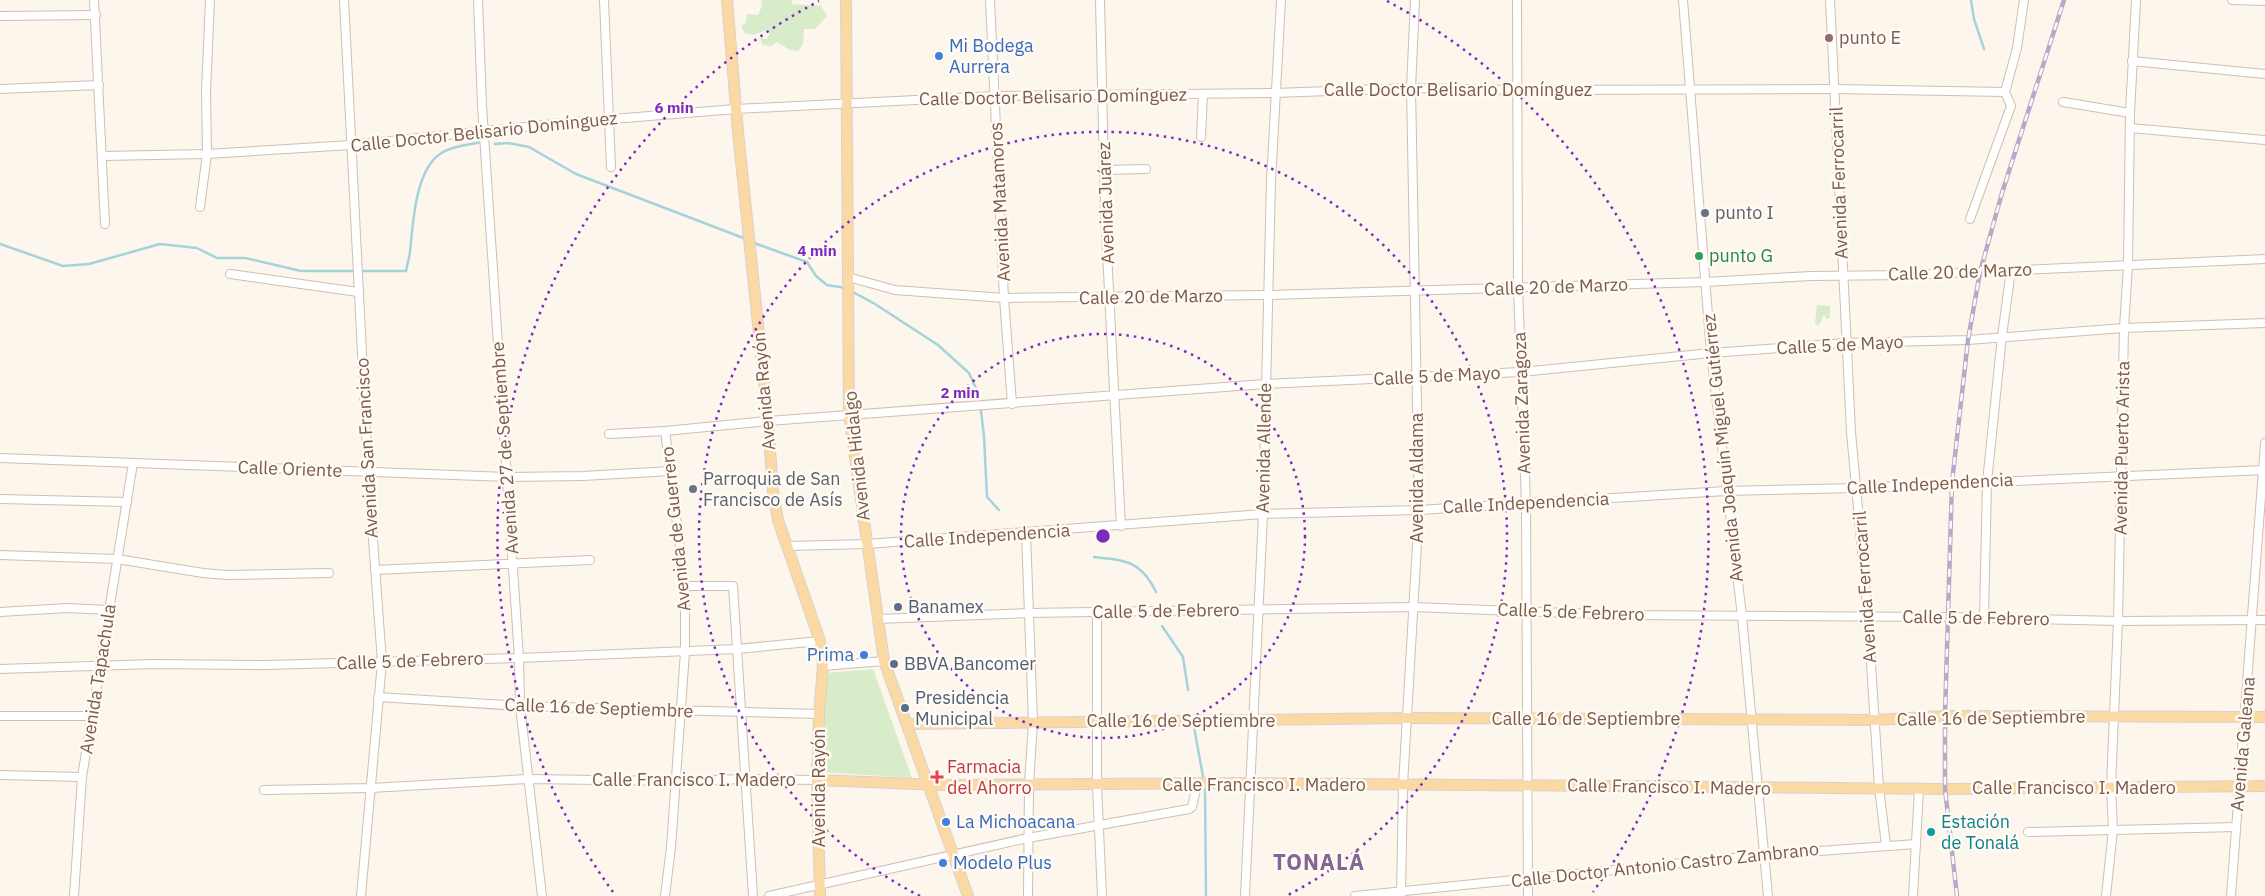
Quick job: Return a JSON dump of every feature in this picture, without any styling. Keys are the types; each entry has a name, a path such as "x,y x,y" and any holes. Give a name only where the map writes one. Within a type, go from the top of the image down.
{"main road":[{"name":"Avenida Rayón","path":"727,0 747,225 768,421 773,492 778,520 820,641 823,666 817,780 820,896"},
{"name":"Avenida Hidalgo","path":"846,0 845,103 849,415 884,661 955,853 968,896"},
{"name":"Calle 16 de Septiembre","path":"907,724 1408,718 1875,720 1945,716 2265,717"},
{"name":"Calle Francisco I. Madero","path":"817,780 930,785 1200,785 1251,783 1403,786 1919,789 2265,786"}],"street":[{"path":"94,0 105,224"},
{"path":"200,208 207,154 206,92 210,0"},
{"name":"Avenida San Francisco","path":"344,0 368,471 382,662 361,896"},
{"name":"Avenida 27 de Septiembre","path":"478,0 484,132 519,658 520,706 542,896"},
{"path":"604,0 611,167"},
{"name":"Avenida Matamoros","path":"990,0 1004,298 1012,404"},
{"name":"Avenida Juárez","path":"1100,0 1101,94 1113,396 1121,526"},
{"name":"Avenida Allende","path":"1245,896 1263,514 1267,295 1275,93 1281,0"},
{"name":"Avenida Aldama","path":"1401,894 1403,786 1419,510 1411,88 1415,0"},
{"name":"Avenida Zaragoza","path":"1517,0 1518,288 1526,504 1528,896"},
{"name":"Avenida Joaquín Miguel Gutiérrez","path":"1683,0 1711,353 1742,616 1768,896"},
{"name":"Avenida Ferrocarril","path":"1830,0 1851,432 1868,617 1879,788 1886,845"},
{"path":"1970,219 2011,106 2005,92 2017,48 2024,0"},
{"name":"Avenida Puerto Arista","path":"2106,896 2113,830 2111,787 2118,620 2124,328 2128,265 2130,112 2136,0"},
{"path":"2232,0 2265,1"},
{"path":"0,16 96,15"},
{"path":"2132,61 2265,74"},
{"path":"0,89 99,85"},
{"name":"Calle Doctor Belisario Domínguez","path":"103,156 207,154 351,145 736,109 995,96 1275,93 1411,88 1517,90 1689,88 2005,92"},
{"path":"1201,137 1203,94"},
{"path":"2062,102 2130,112"},
{"path":"2130,128 2265,140"},
{"path":"1104,170 1146,169"},
{"name":"Calle 20 de Marzo","path":"848,279 895,290 1004,298 1267,295 1705,282 2265,259"},
{"path":"1984,618 1987,482 2002,336 2011,270"},
{"path":"230,274 358,292"},
{"name":"Calle 5 de Mayo","path":"609,434 1265,384 1521,372 1711,353 1846,343 1968,340 2124,328 2265,323"},
{"name":"Avenida de Guerrero","path":"664,896 671,847 674,781 685,652 685,586 665,431"},
{"name":"Avenida Galeana","path":"2231,896 2246,717 2265,443"},
{"name":"Calle Oriente","path":"0,458 507,477 584,476 670,471"},
{"name":"Avenida Tapachula","path":"74,896 82,776 133,463"},
{"name":"Calle Independencia","path":"787,546 867,544 1263,514 1419,510 1726,491 1857,488 2264,470"},
{"path":"0,499 127,502"},
{"path":"1026,533 1033,722 1029,784 1028,896"},
{"path":"0,555 117,559 203,573 329,573"},
{"path":"375,570 590,560"},
{"path":"685,586 733,586 753,896"},
{"name":"Calle 5 de Febrero","path":"878,619 1097,612 1413,607 1742,616 2265,620"},
{"path":"0,612 67,608 108,610"},
{"path":"1097,612 1097,784 1102,896"},
{"name":"Calle 5 de Febrero","path":"0,669 153,664 266,665 519,658 685,652 820,641"},
{"path":"823,666 884,661"},
{"name":"Calle 16 de Septiembre","path":"378,697 520,706 680,712 819,714"},
{"path":"0,716 92,716"},
{"path":"0,775 82,776"},
{"name":"Calle Francisco I. Madero","path":"264,790 371,788 527,779 674,781 744,778 817,780"},
{"path":"769,896 955,853 1191,809 1200,785"},
{"path":"1913,896 1919,789"},
{"path":"2028,832 2236,827"},
{"name":"Calle Doctor Antonio Castro Zambrano","path":"1355,896 1401,894 1528,878 1763,854 1916,844"}],"green space":[{"path":"761,0 792,0 792,4 821,6 827,16 815,29 804,29 803,44 798,51 790,50 777,42 771,46 763,45 760,38 767,39 770,32 766,30 754,35 745,33 741,27 746,22 747,14 758,15 762,6"},
{"path":"1817,305 1830,306 1830,318 1826,319 1825,316 1822,316 1818,326 1815,323"},
{"path":"873,669 912,778 822,772 826,673"}],"waterway":[{"path":"1971,0 1974,19 1984,49"},
{"path":"0,244 63,266 89,264 160,244 197,248 217,258 245,258 301,271 406,271 414,213 420,185 425,173 432,162 444,151 454,147 481,142"},
{"path":"495,144 508,143 529,147 576,174 746,239"},
{"path":"754,243 807,262 816,276 827,285 846,288"},
{"path":"851,291 875,304 938,345 969,373 979,395 984,436 987,497 999,510"},
{"path":"1094,557 1115,559 1131,564 1144,574 1156,592"},
{"path":"1162,626 1183,657 1188,690"},
{"path":"1194,727 1204,782"},
{"path":"1205,787 1206,896"}],"railway":[{"path":"1957,896 1945,789 1945,716 1952,482 1968,340 1980,272 2002,193 2064,0"}],"place":[{"name":"punto E","path":"1829,38"},
{"name":"Mi Bodega Aurrera","path":"939,56"},
{"name":"punto I","path":"1705,213"},
{"name":"punto G","path":"1699,256"},
{"name":"Parroquia de San Francisco de Asís","path":"693,489"},
{"name":"Banamex","path":"898,607"},
{"name":"Prima","path":"864,655"},
{"name":"BBVA Bancomer","path":"894,664"},
{"name":"Presidencia Municipal","path":"905,708"},
{"name":"Farmacia del Ahorro","path":"937,777"},
{"name":"La Michoacana","path":"946,822"},
{"name":"Estación de Tonalá","path":"1931,832"},
{"name":"Modelo Plus","path":"943,863"}],"district":[{"name":"TONALÁ","path":"1319,862"}]}
